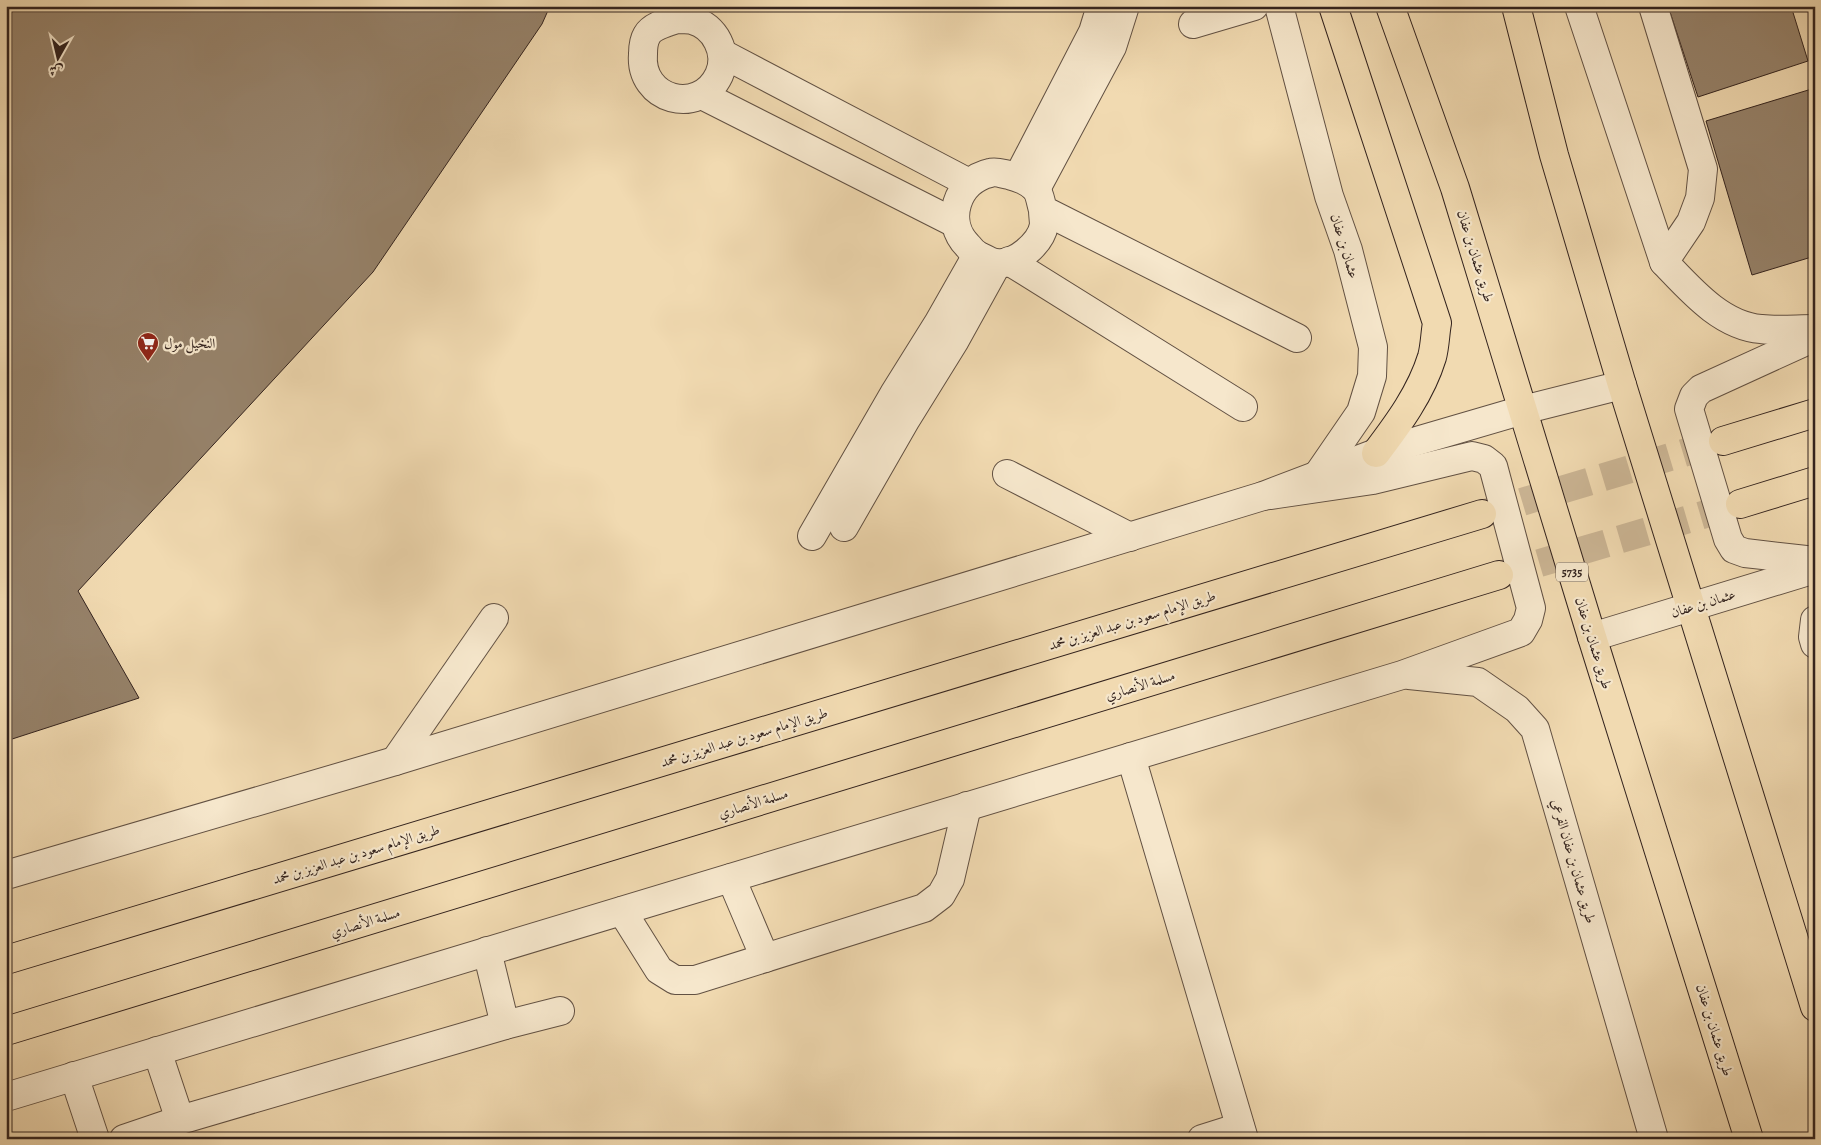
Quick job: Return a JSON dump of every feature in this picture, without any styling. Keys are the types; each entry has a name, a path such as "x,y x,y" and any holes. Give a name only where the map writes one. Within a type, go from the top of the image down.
{"main road":[{"path":"1333,6 1437,322 1432,356 1422,383 1400,421 1376,453"},
{"name":"طريق عثمان بن عفان","path":"1390,6 1455,188 1749,1139"},
{"path":"1516,6 1554,155 1622,385 1815,1007"},
{"path":"1723,441 1815,413"},
{"path":"1740,504 1815,481"},
{"name":"طريق الإمام سعود بن عبد العزيز بن محمد","path":"6,960 1482,514"},
{"name":"مسلمة الأنصاري","path":"6,1031 1499,575"},
{"path":"1740,1111 1743,1139"}],"street":[{"path":"812,536 994,260 1023,254 1036,242 1044,227 1032,192 1101,6"},
{"path":"1032,192 1112,47 1125,6"},
{"path":"1193,24 1254,6"},
{"name":"عثمان بن عفان","path":"1280,6 1329,196 1348,250 1373,348 1372,376 1361,412 1317,476"},
{"path":"1579,6 1664,262 1696,295 1734,322 1759,329 1815,329"},
{"path":"1653,6 1703,170 1700,198 1691,222 1664,262"},
{"path":"677,19 693,20 707,27 718,39 723,54 722,69 715,84 702,95 688,99 672,98 658,92 647,79 642,64 643,49 648,34 662,24 677,19"},
{"path":"723,54 969,183"},
{"path":"702,95 955,223"},
{"path":"1243,407 961,239 955,223 956,205 963,189 976,178 992,172 1032,192 1297,338"},
{"path":"844,527 906,419 955,340 994,260"},
{"path":"1815,337 1701,388 1694,396 1689,409 1728,539 1734,549 1745,554 1815,562"},
{"path":"6,875 395,761 1130,537 1263,496 1376,453 1523,410 1622,385"},
{"path":"6,1097 1402,675 1521,632 1528,620 1531,608 1493,466 1484,459 1472,456 1373,480 1263,496"},
{"path":"1007,474 1130,537"},
{"name":"عثمان بن عفان","path":"1592,636 1815,569"},
{"path":"395,761 494,618"},
{"path":"1815,620 1813,636 1815,644"},
{"name":"طريق عثمان بن عفان الفرعي","path":"1402,675 1478,682 1517,708 1536,729 1654,1139"},
{"path":"1131,756 1242,1133 1202,1139"},
{"path":"622,911 659,970 676,980 695,980 924,908 941,895 950,879 967,806"},
{"path":"731,878 765,958"},
{"path":"6,951 87,936"},
{"path":"487,951 505,1025"},
{"path":"124,1139 180,1120 505,1025 560,1011"},
{"path":"157,1052 180,1120"},
{"path":"74,1076 95,1139"}],"building":[{"name":"النخيل مول","path":"6,6 550,6 542,24 373,272 78,591 139,698 6,741"},
{"path":"1668,6 1791,6 1808,61 1698,97"},
{"path":"1815,88 1815,256 1752,275 1706,121"}],"tunnel":[{"path":"1482,514 1723,441"},
{"path":"1499,575 1740,504"}],"place":[{"name":"النخيل مول","path":"148,362"}]}
